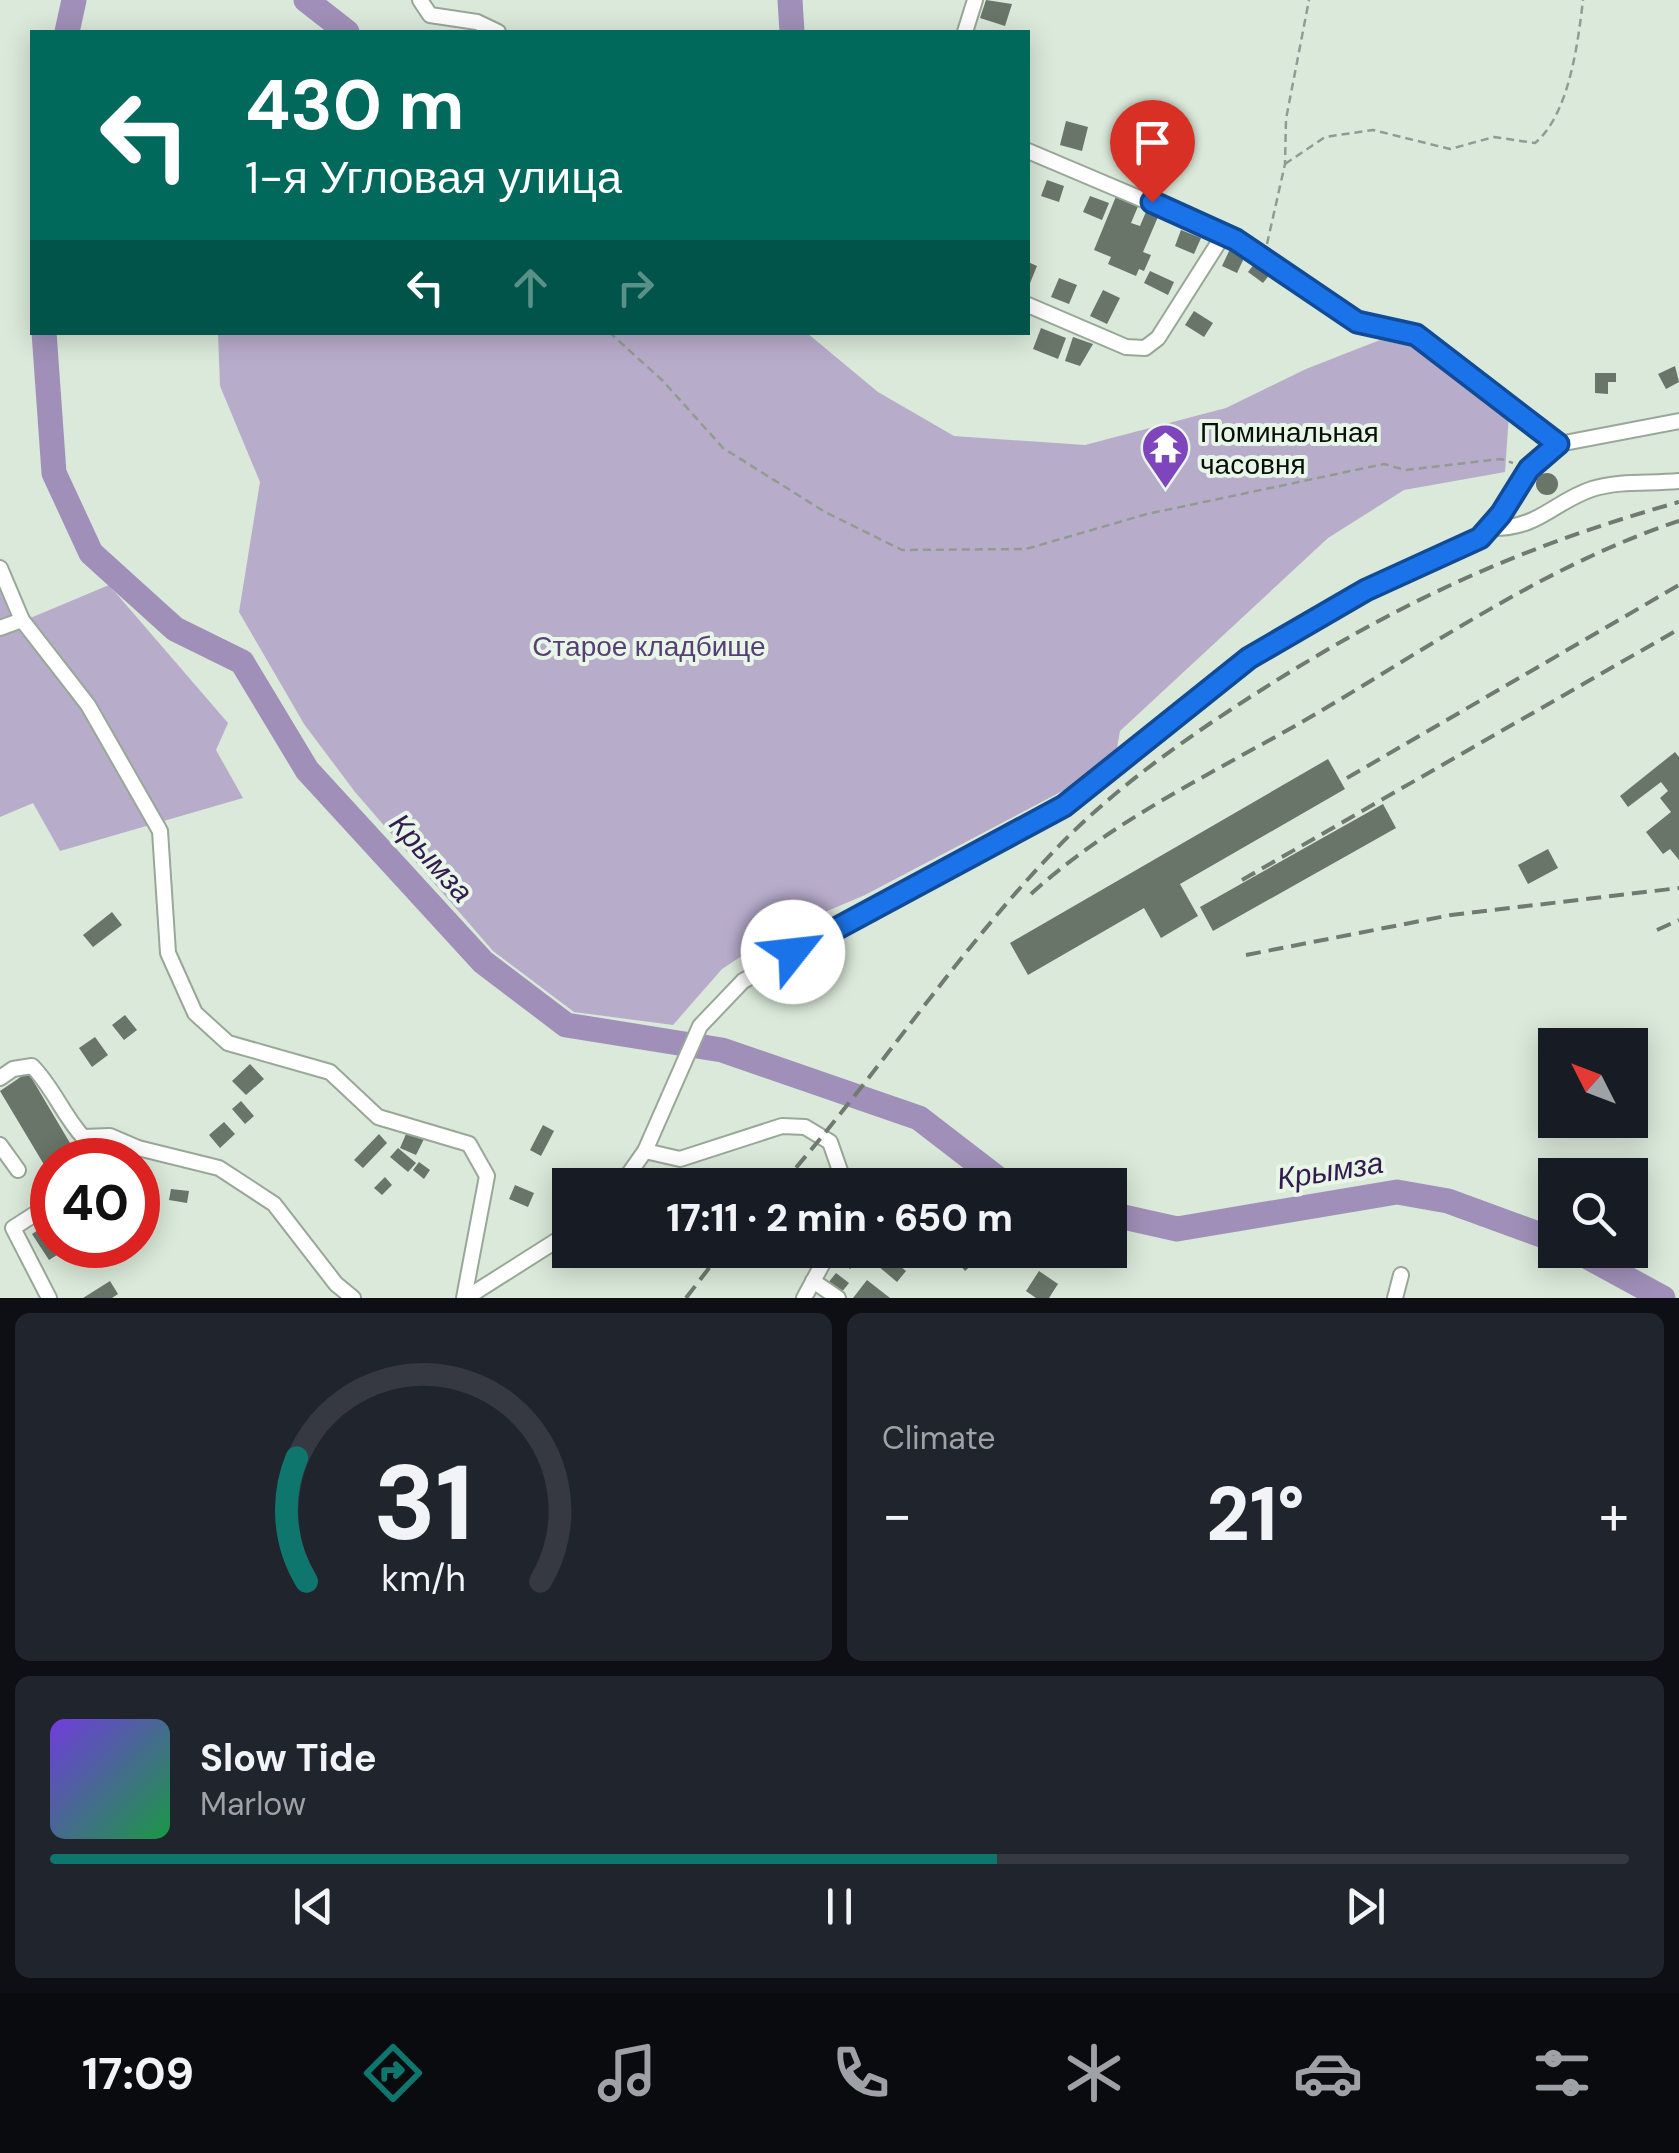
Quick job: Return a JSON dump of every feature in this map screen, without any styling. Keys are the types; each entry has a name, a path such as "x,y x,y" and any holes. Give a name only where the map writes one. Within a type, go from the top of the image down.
{"street":[{"path":"420,0 430,15 477,22 494,30"},
{"path":"967,30 975,0"},
{"path":"1030,152 1224,234 1357,322 1416,335 1558,444"},
{"path":"1030,306 1126,346 1146,348 1158,338 1224,234"},
{"path":"634,1168 645,1151 700,1026 743,981 1064,806 1249,658 1366,590 1469,545 1491,528 1529,469 1558,444 1679,421"},
{"path":"1491,528 1542,519 1591,489 1625,482 1679,482"},
{"path":"0,568 22,620 88,705 160,830 168,953 195,1013 228,1043 330,1072 378,1117 469,1144 487,1176 465,1298"},
{"path":"0,628 22,620"},
{"path":"0,1078 13,1069 32,1066 48,1082 67,1119 83,1137 115,1138"},
{"path":"645,1151 680,1160 782,1126 806,1127 830,1142 839,1168"},
{"path":"0,1144 18,1170"},
{"path":"160,1154 218,1168 274,1204 336,1284 353,1298"},
{"path":"30,1217 13,1228 30,1261"},
{"path":"465,1298 552,1243"},
{"path":"34,1268 49,1298"},
{"path":"804,1298 820,1268"},
{"path":"1395,1298 1401,1275"},
{"path":"813,1281 838,1298"}],"path":[{"path":"1263,260 1286,164 1286,119 1309,0"},
{"path":"1286,164 1325,137 1373,130 1450,148 1494,137 1535,143 1549,131 1580,30 1583,0"},
{"path":"612,335 663,381 723,448 825,512 902,550 1026,549 1147,514 1258,494 1384,464 1404,470 1501,459 1529,469"}],"green space":[{"name":"Старое кладбище","path":"218,335 809,335 878,392 954,436 1085,445 1226,408 1306,369 1380,340 1415,347 1509,414 1505,472 1404,490 1328,538 1120,731 1117,748 1070,787 865,895 780,931 722,969 673,1025 574,1012 493,951 355,792 304,724 239,612 260,482 220,386"},
{"path":"109,585 228,723 216,750 243,798 60,851 33,803 0,817 0,588 16,624"}],"building":[{"path":"986,0 1012,4 1005,26 980,18"},
{"path":"1066,121 1088,127 1082,151 1060,145"},
{"path":"1047,180 1064,186 1059,202 1041,196"},
{"path":"1117,194 1139,204 1131,223 1140,226 1148,207 1160,212 1143,252 1151,255 1144,271 1139,269 1136,276 1108,264 1111,257 1094,250"},
{"path":"1090,196 1109,203 1102,220 1083,212"},
{"path":"1181,230 1201,238 1194,254 1175,246"},
{"path":"1230,249 1245,256 1237,273 1222,266"},
{"path":"1030,263 1037,266 1030,283"},
{"path":"1255,263 1270,274 1263,283 1248,272"},
{"path":"1150,271 1174,282 1168,295 1144,283"},
{"path":"1059,278 1077,285 1069,304 1051,297"},
{"path":"1103,290 1120,298 1107,324 1090,316"},
{"path":"1194,311 1213,323 1204,337 1185,325"},
{"path":"1041,328 1066,338 1058,359 1033,349"},
{"path":"1073,337 1093,344 1080,366 1065,361"},
{"path":"1675,366 1679,382 1666,389 1658,374"},
{"path":"1595,373 1616,373 1616,382 1608,382 1608,394 1595,393"},
{"path":"1547,473 1555,476 1555,492 1547,495 1539,492 1536,484 1539,476"},
{"path":"1675,752 1679,757 1679,860 1670,849 1663,854 1646,832 1671,812 1660,798 1668,791 1661,782 1628,807 1620,796"},
{"path":"1328,759 1345,789 1180,884 1198,916 1161,938 1144,908 1028,975 1010,943"},
{"path":"1383,804 1396,828 1213,931 1200,907"},
{"path":"1548,849 1558,868 1528,884 1518,865"},
{"path":"112,912 122,925 93,947 83,935"},
{"path":"125,1015 137,1030 124,1040 112,1025"},
{"path":"95,1037 108,1055 92,1067 79,1048"},
{"path":"250,1064 264,1079 246,1095 232,1081"},
{"path":"28,1072 67,1138 30,1138 30,1141 0,1091"},
{"path":"241,1101 254,1116 245,1124 232,1109"},
{"path":"224,1122 235,1134 220,1148 209,1135"},
{"path":"543,1125 554,1131 541,1156 530,1150"},
{"path":"409,1127 426,1135 416,1155 400,1148"},
{"path":"379,1134 387,1143 363,1168 354,1160"},
{"path":"398,1148 416,1163 408,1172 390,1157"},
{"path":"419,1162 430,1170 424,1179 413,1170"},
{"path":"385,1177 392,1185 382,1195 374,1188"},
{"path":"515,1185 534,1193 528,1207 509,1199"},
{"path":"171,1189 189,1191 187,1203 169,1200"},
{"path":"880,1268 906,1271 897,1282"},
{"path":"1039,1271 1058,1284 1049,1298 1036,1298 1026,1291"},
{"path":"836,1273 849,1283 841,1293 828,1283"},
{"path":"867,1280 890,1298 853,1298"},
{"path":"110,1281 118,1294 112,1298 83,1298"}],"waterway":[{"name":"Крымза","path":"67,30 74,0"},
{"name":"Крымза","path":"306,0 344,30"},
{"name":"Крымза","path":"790,0 792,30"},
{"name":"Крымза","path":"44,335 54,473 91,553 175,629 242,662 307,770 483,962 566,1025 722,1050 919,1118 984,1168"},
{"name":"Крымза","path":"1127,1218 1177,1229 1397,1192 1448,1201 1538,1234"},
{"name":"Крымза","path":"1608,1268 1663,1298"}],"railway":[{"path":"795,1168 1017,892 1076,829 1149,767 1255,694 1409,605 1511,559 1679,502"},
{"path":"1031,894 1133,818 1494,607 1585,559 1679,521"},
{"path":"1347,778 1679,585"},
{"path":"1242,880 1679,629"},
{"path":"1246,955 1451,915 1679,888"},
{"path":"1657,930 1679,920"},
{"path":"686,1298 709,1268"}],"place":[{"name":"Поминальная часовня","path":"1165,490"}],"route":[{"path":"793,952 1064,806 1249,658 1366,590 1480,538 1501,514 1529,469 1558,444 1416,335 1357,322 1308,293 1236,240 1152,202"}]}
